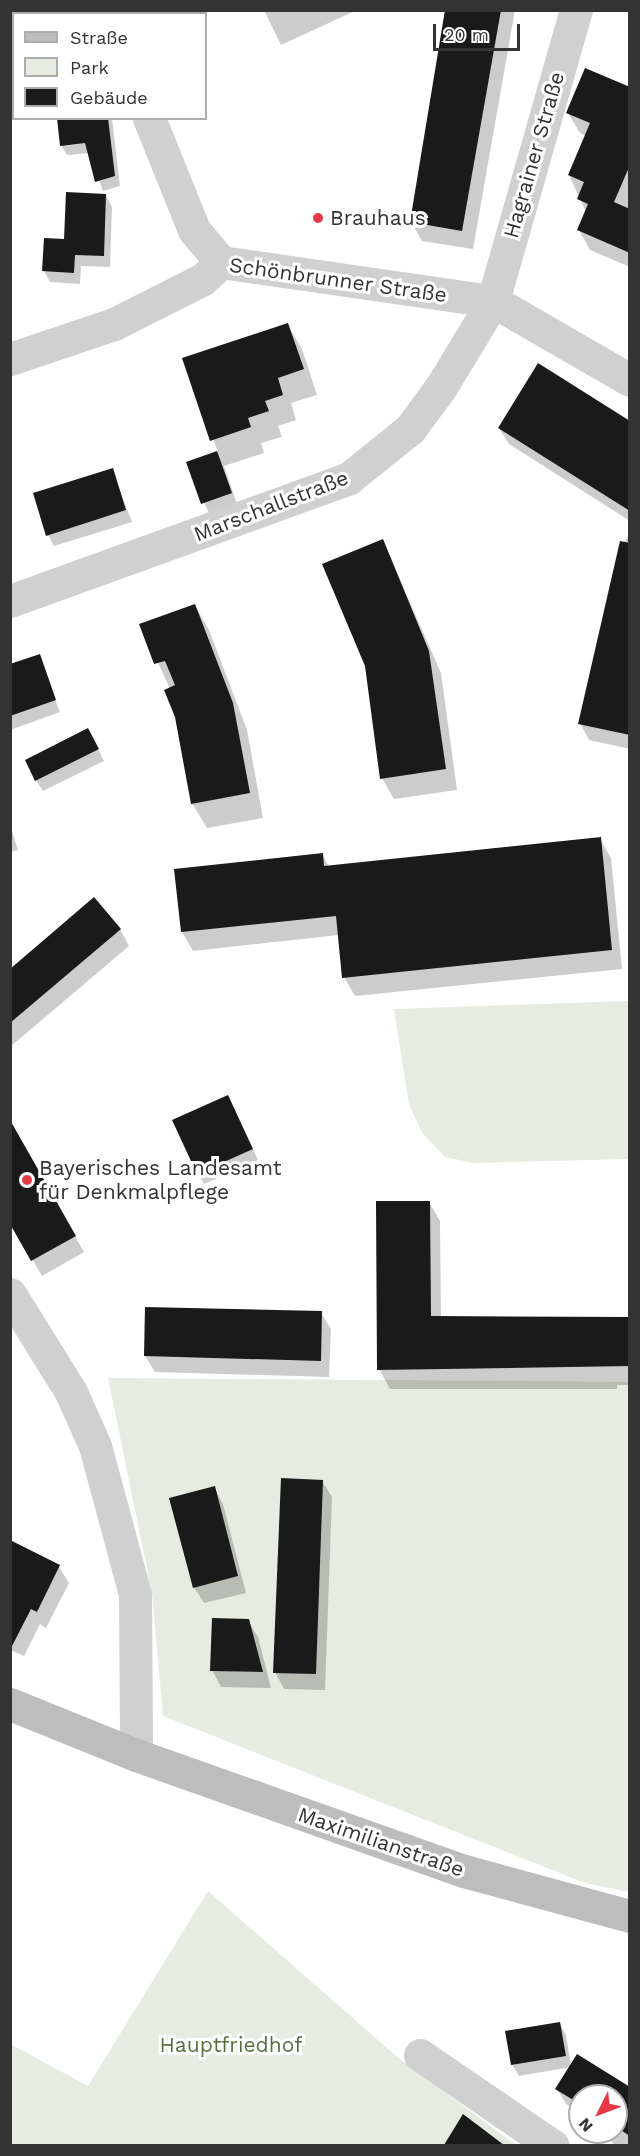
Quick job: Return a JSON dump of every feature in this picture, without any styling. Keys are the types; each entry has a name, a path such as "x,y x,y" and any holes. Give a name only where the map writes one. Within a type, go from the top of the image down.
{"main road":[{"name":"Maximilianstraße","path":"10,1704 136,1755 465,1871 630,1916"}],"street":[{"name":"Hagrainer Straße","path":"493,301 576,10"},
{"path":"150,120 194,230 221,262"},
{"name":"Schönbrunner Straße","path":"10,359 114,324 203,279 221,262 493,301 630,380"},
{"name":"Marschallstraße","path":"10,601 349,478 410,429 441,387 493,301"},
{"path":"10,1294 71,1392 95,1446 135,1594 136,1755"},
{"path":"420,2055 553,2145"}],"green space":[{"path":"629,1001 629,1159 474,1163 445,1157 423,1134 409,1105 394,1009"},
{"path":"108,1378 629,1382 629,1892 585,1883 163,1716 152,1593"},
{"name":"Hauptfriedhof","path":"208,1891 396,2056 516,2145 11,2145 10,2044 88,2086"}],"building":[{"path":"445,10 501,10 462,231 410,222"},
{"path":"585,68 630,87 630,165 614,202 630,209 630,253 577,230 588,204 577,199 584,182 568,175 590,123 566,113"},
{"path":"57,120 108,120 115,176 95,182 85,143 60,146"},
{"path":"66,192 106,194 104,256 75,255 74,273 42,271 44,238 64,239"},
{"path":"288,323 304,369 278,378 283,395 265,401 269,411 248,418 251,427 210,441 182,358"},
{"path":"538,363 630,421 630,511 498,428"},
{"path":"217,451 232,493 201,504 186,462"},
{"path":"113,468 126,510 46,536 33,493"},
{"path":"383,539 429,651 446,769 380,779 365,666 322,564"},
{"path":"620,541 630,543 630,735 578,724"},
{"path":"195,604 233,703 250,793 191,804 175,717 164,690 175,685 165,661 154,664 139,624"},
{"path":"40,654 56,700 10,716 10,664"},
{"path":"88,728 99,749 35,781 25,760"},
{"path":"601,837 612,950 342,978 336,916 181,932 174,869 323,853 324,866"},
{"path":"94,897 121,929 10,1023 10,969"},
{"path":"228,1095 253,1149 197,1174 172,1120"},
{"name":"Bayerisches Landesamt für Denkmalpflege","path":"10,1120 76,1236 31,1261 10,1224"},
{"path":"376,1201 430,1201 431,1316 630,1317 630,1366 377,1370"},
{"path":"145,1307 322,1311 321,1361 144,1356"},
{"path":"281,1478 323,1480 316,1674 273,1673"},
{"path":"215,1486 238,1576 193,1588 169,1498"},
{"path":"10,1540 60,1565 37,1612 31,1609 10,1650"},
{"path":"212,1618 249,1619 263,1672 210,1671"},
{"path":"560,2022 566,2056 511,2065 505,2031"},
{"path":"577,2054 625,2084 568,2084 568,2097 555,2089"},
{"path":"628,2086 630,2087 630,2136 628,2135"},
{"path":"463,2114 504,2145 444,2145"}],"place":[{"name":"Brauhaus","path":"318,218"},
{"name":"Bayerisches Landesamt für Denkmalpflege","path":"27,1180"}]}
